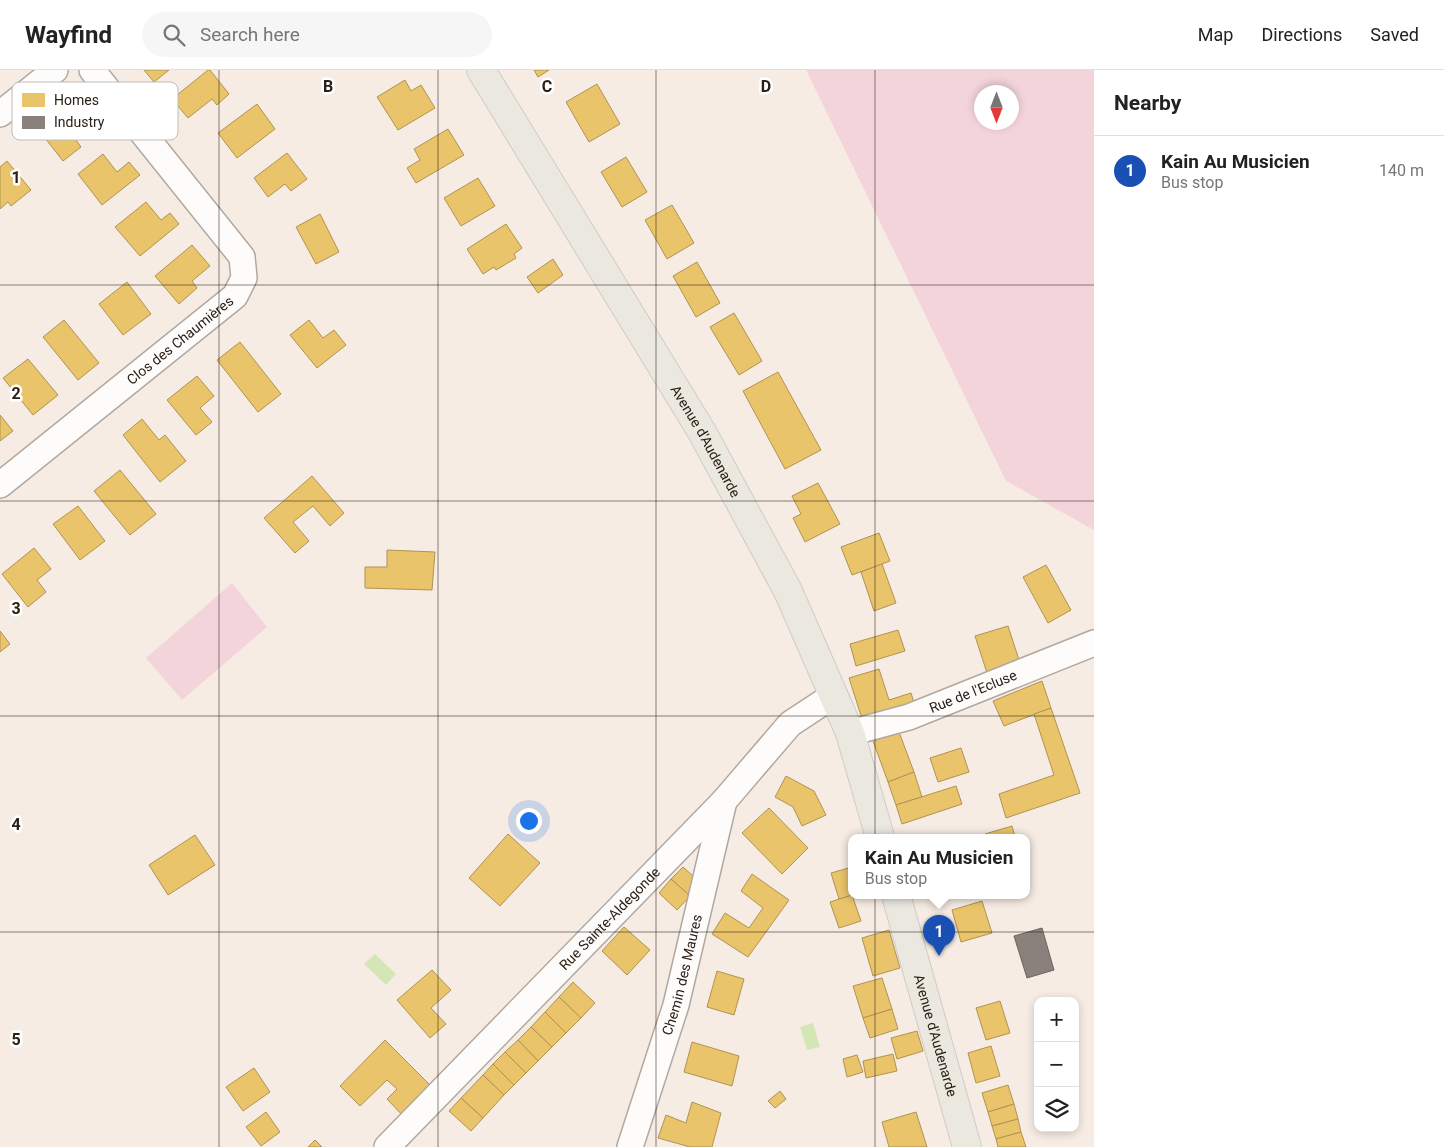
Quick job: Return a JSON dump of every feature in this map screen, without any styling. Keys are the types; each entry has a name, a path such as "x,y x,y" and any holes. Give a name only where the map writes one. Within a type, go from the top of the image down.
{"main road":[{"name":"Avenue d'Audenarde","path":"481,70 702,432 788,591 850,733 879,834"},
{"name":"Avenue d'Audenarde","path":"897,899 967,1147"}],"street":[{"path":"40,82 55,70"},
{"name":"Clos des Chaumières","path":"92,70 102,82"},
{"path":"0,114 12,104"},
{"name":"Clos des Chaumières","path":"0,485 235,296 244,278 242,257 148,140"},
{"name":"Rue de l'Ecluse","path":"850,733 909,717 1094,643"},
{"name":"Rue Sainte-Aldegonde","path":"387,1147 724,800 790,724 834,695"},
{"name":"Chemin des Maures","path":"630,1147 676,1005 724,800"}],"shaded area":[{"path":"806,70 1094,70 1094,530 1006,481"},
{"path":"232,583 267,627 182,700 146,658"},
{"path":"375,954 396,974 386,985 364,964"},
{"path":"813,1023 820,1047 807,1050 800,1027"}],"building: Homes":[{"path":"144,70 169,70 154,82"},
{"path":"208,70 210,70 229,94 217,105 212,99 188,118 178,106 178,94"},
{"path":"534,70 549,70 538,77"},
{"path":"405,80 411,91 421,85 435,108 398,130 377,97"},
{"path":"597,84 620,124 589,142 566,102"},
{"path":"257,104 275,129 237,158 218,133"},
{"path":"448,129 464,155 416,183 407,168 420,160 414,149"},
{"path":"46,140 76,140 81,147 63,161"},
{"path":"287,153 307,179 291,191 285,184 268,197 254,178"},
{"path":"103,154 117,172 129,162 140,175 102,205 78,174"},
{"path":"626,157 647,192 622,207 601,172"},
{"path":"7,161 31,190 11,206 8,202 0,209 0,167"},
{"path":"478,178 495,206 461,226 444,198"},
{"path":"146,202 161,220 170,213 179,224 140,256 115,227"},
{"path":"672,205 694,243 667,259 645,220"},
{"path":"320,214 339,252 316,264 296,227"},
{"path":"506,224 522,248 514,254 516,258 496,270 494,267 483,274 467,249"},
{"path":"192,245 210,266 192,281 197,288 179,304 155,276"},
{"path":"553,259 563,275 538,293 527,277"},
{"path":"697,262 720,303 696,317 673,276"},
{"path":"127,282 151,314 123,335 99,304"},
{"path":"734,313 762,361 739,375 710,327"},
{"path":"64,320 99,363 78,380 43,337"},
{"path":"309,320 323,338 334,330 346,345 317,368 290,335"},
{"path":"240,342 281,394 258,412 217,360"},
{"path":"28,359 58,395 33,415 3,378"},
{"path":"778,372 821,450 785,469 743,391"},
{"path":"197,376 214,396 200,408 212,422 196,435 167,400"},
{"path":"0,415 13,431 0,441"},
{"path":"142,419 159,440 165,435 186,461 160,482 123,435"},
{"path":"120,470 156,514 130,535 94,491"},
{"path":"312,476 344,513 330,526 313,506 293,522 309,541 295,553 264,518"},
{"path":"818,483 840,524 805,542 793,518 801,514 792,496"},
{"path":"78,506 105,541 80,560 53,524"},
{"path":"879,533 890,561 852,575 841,547"},
{"path":"34,548 51,569 37,580 46,592 28,607 2,574"},
{"path":"387,550 435,552 432,590 365,588 365,567 387,567"},
{"path":"882,564 896,603 874,611 861,572"},
{"path":"1046,565 1071,610 1048,623 1023,577"},
{"path":"1008,626 1021,666 988,676 975,636"},
{"path":"898,630 905,651 856,666 850,644"},
{"path":"0,631 10,644 0,652"},
{"path":"879,669 889,700 911,693 916,709 864,725 849,678"},
{"path":"1042,681 1051,708 1004,726 993,701"},
{"path":"1051,708 1080,793 1006,818 999,794 1054,775 1034,714"},
{"path":"899,732 914,772 888,782 873,741"},
{"path":"961,748 969,772 938,782 930,758"},
{"path":"914,772 922,797 896,805 888,782"},
{"path":"786,776 814,791 826,815 802,826 793,807 775,797"},
{"path":"956,786 962,804 902,824 896,805"},
{"path":"769,808 808,848 782,874 742,833"},
{"path":"1012,826 1014,834 985,834"},
{"path":"508,834 540,863 500,906 469,878"},
{"path":"195,835 215,865 168,895 149,865"},
{"path":"683,867 702,884 690,896 671,879"},
{"path":"848,868 848,897 839,899 831,873"},
{"path":"752,874 789,900 748,957 712,934 725,913 749,928 763,908 741,891"},
{"path":"671,879 690,896 677,910 659,893"},
{"path":"848,896 848,899 853,899 861,921 839,928 830,902"},
{"path":"982,901 992,933 961,942 952,910"},
{"path":"624,927 650,950 627,975 602,951"},
{"path":"889,930 900,968 873,976 862,938"},
{"path":"432,970 451,990 431,1008 446,1024 430,1038 397,1000"},
{"path":"717,971 744,979 734,1015 707,1007"},
{"path":"882,978 892,1009 863,1018 853,986"},
{"path":"573,982 595,1003 581,1018 559,997"},
{"path":"559,997 581,1018 566,1033 545,1012"},
{"path":"1000,1001 1010,1033 986,1040 976,1008"},
{"path":"892,1009 898,1029 870,1038 863,1018"},
{"path":"545,1012 566,1033 552,1047 531,1027"},
{"path":"531,1027 552,1047 538,1061 518,1040"},
{"path":"917,1031 923,1051 897,1059 891,1038"},
{"path":"385,1040 434,1089 405,1118 387,1099 397,1089 387,1080 360,1106 340,1086"},
{"path":"518,1040 538,1061 526,1073 505,1052"},
{"path":"692,1042 739,1056 732,1086 684,1072"},
{"path":"991,1046 1000,1076 976,1083 968,1053"},
{"path":"505,1052 526,1073 514,1085 493,1064"},
{"path":"893,1054 897,1071 866,1078 863,1061"},
{"path":"857,1055 863,1072 847,1077 843,1059"},
{"path":"493,1064 514,1085 504,1095 483,1075"},
{"path":"254,1068 270,1092 243,1111 226,1087"},
{"path":"483,1075 504,1095 483,1118 461,1098"},
{"path":"1008,1085 1014,1104 988,1112 982,1093"},
{"path":"780,1091 786,1099 775,1108 768,1101"},
{"path":"461,1098 483,1118 471,1131 449,1111"},
{"path":"692,1102 721,1113 712,1147 690,1147 658,1138 666,1115 686,1123"},
{"path":"1014,1104 1018,1119 992,1126 988,1112"},
{"path":"266,1112 280,1132 261,1146 246,1127"},
{"path":"916,1112 927,1147 889,1147 882,1122"},
{"path":"1018,1119 1021,1132 996,1139 992,1126"},
{"path":"1021,1132 1026,1147 998,1147 996,1139"},
{"path":"315,1140 322,1147 308,1147"}],"building: Industry":[{"path":"1042,928 1054,970 1027,978 1014,936"}],"place":[{"name":"Kain Au Musicien","path":"939,956"}]}
